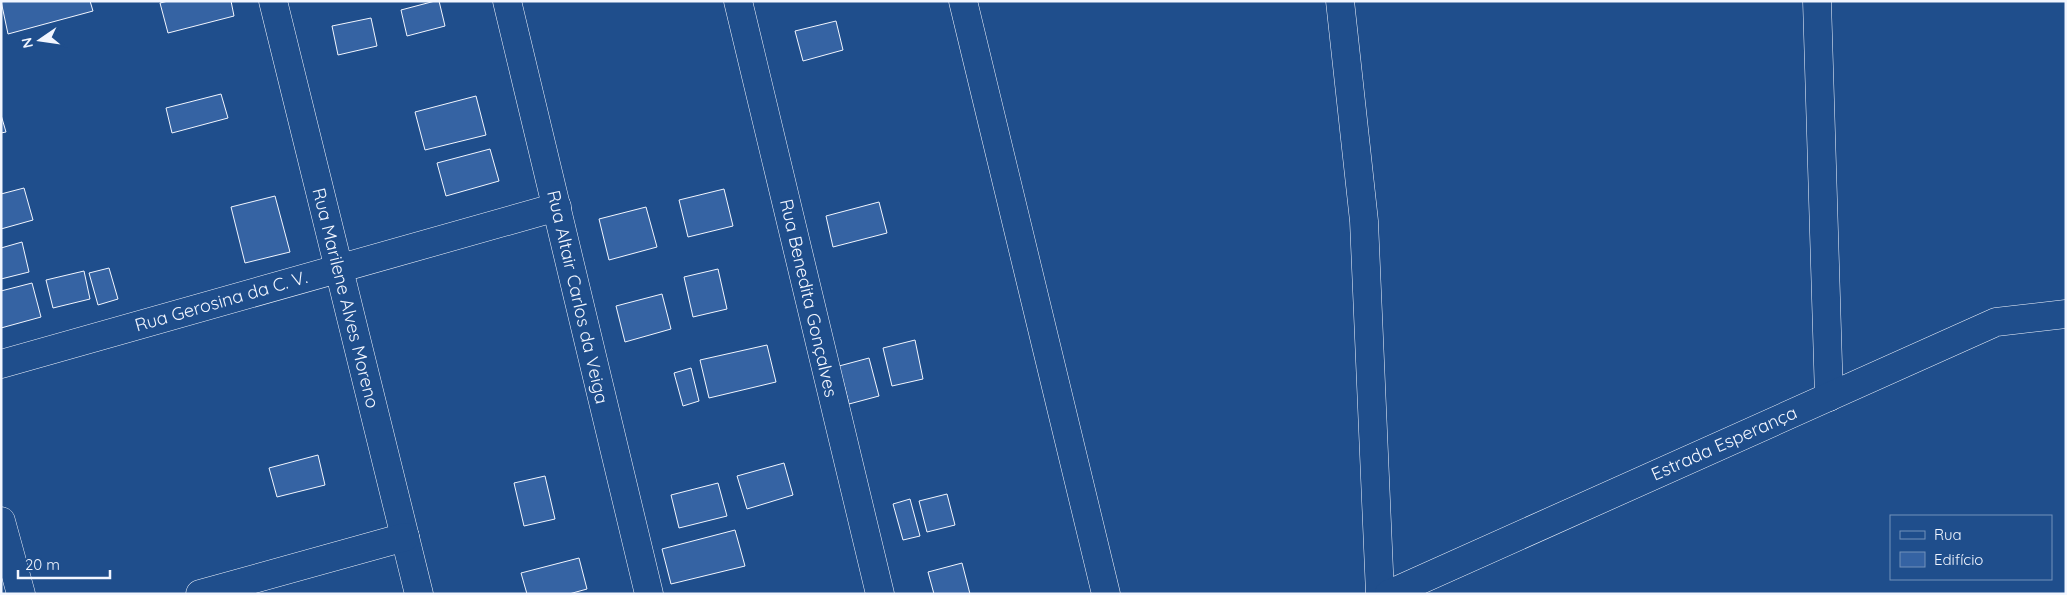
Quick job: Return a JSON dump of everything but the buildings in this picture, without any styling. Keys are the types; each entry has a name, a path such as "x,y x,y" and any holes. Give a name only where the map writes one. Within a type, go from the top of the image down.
{"street":[{"name":"Rua Marilene Alves Moreno","path":"273,1 419,594"},
{"name":"Rua Altair Carlos da Veiga","path":"507,1 649,594"},
{"name":"Rua Benedita Gonçalves","path":"738,1 880,594"},
{"path":"963,1 1106,594"},
{"path":"1340,1 1364,221 1380,594"},
{"path":"1817,1 1829,396"},
{"name":"Rua Gerosina da C. V.","path":"1,364 338,267 557,207"},
{"name":"Estrada Esperança","path":"1389,594 1996,322 2066,314"},
{"path":"1,521 21,594"},
{"path":"200,594 406,537"}]}
